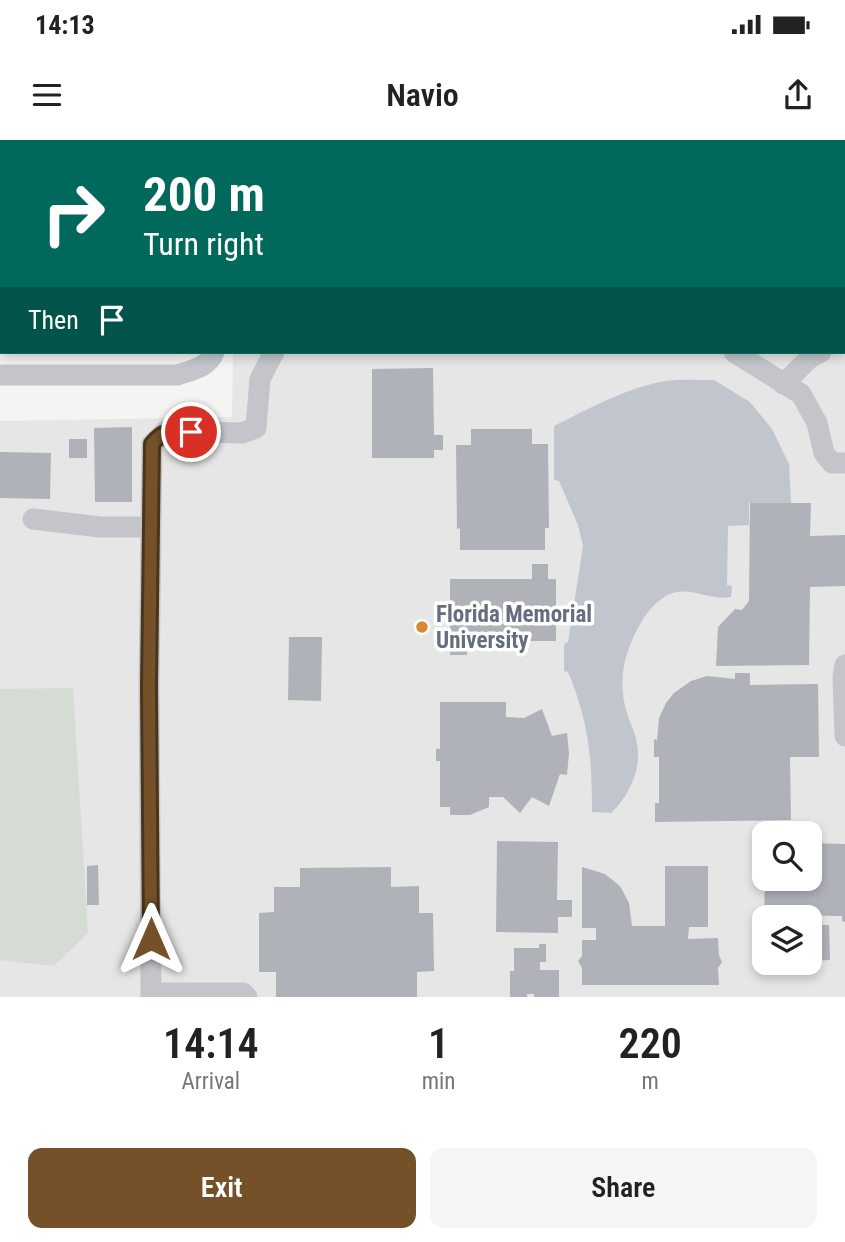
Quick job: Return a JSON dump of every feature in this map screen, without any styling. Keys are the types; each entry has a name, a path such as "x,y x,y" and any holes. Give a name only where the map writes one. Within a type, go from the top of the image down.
{"street":[{"path":"0,375 177,376 200,368 211,360 213,354"},
{"path":"247,997 243,993 151,995 149,686 152,444 158,435 166,431 242,433 256,428 260,379 273,354"},
{"path":"737,354 801,394 817,424 824,453 832,463 845,463"},
{"path":"783,384 817,354"},
{"path":"33,519 100,527 151,527"},
{"path":"845,665 845,736"}],"shaded area":[{"name":"Florida Memorial University","path":"233,354 845,354 845,997 0,997 0,421 232,417"},
{"path":"671,380 714,380 750,402 772,429 789,464 791,503 749,503 749,525 728,526 727,585 732,586 731,597 673,593 659,600 651,608 637,629 624,665 622,683 637,746 637,767 625,796 611,813 592,812 590,758 585,724 568,672 564,671 564,644 568,642 583,546 578,525 559,481 554,480 554,426 636,388"},
{"path":"73,688 88,933 54,966 0,960 0,689"}],"building":[{"path":"433,368 434,435 443,435 443,450 434,450 434,458 372,458 372,369"},
{"path":"132,427 132,502 95,502 94,428"},
{"path":"471,429 532,429 532,444 548,444 549,528 545,528 545,550 460,550 460,528 457,529 456,445 471,445"},
{"path":"69,439 87,439 87,458 69,458"},
{"path":"0,452 51,453 50,499 0,498"},
{"path":"750,503 811,503 810,536 845,535 845,586 810,587 809,665 716,666 718,627 735,609 742,610 749,601"},
{"path":"532,564 548,564 548,579 556,579 556,641 467,641 467,655 450,655 450,579 532,579"},
{"path":"289,637 322,637 321,701 288,700"},
{"path":"735,673 750,673 750,685 818,684 819,757 790,757 791,820 655,822 655,803 659,803 659,757 654,757 654,739 657,740 659,718 666,703 674,693 691,681 707,676 735,679"},
{"path":"440,702 506,702 506,717 524,718 542,709 552,736 567,733 569,753 567,775 560,774 549,806 532,797 520,813 503,797 489,797 489,807 470,815 450,815 450,807 440,807 440,761 436,761 436,749 440,749"},
{"path":"497,841 558,842 557,900 572,900 572,917 558,917 558,933 496,932"},
{"path":"822,843 845,844 845,922 842,921 842,916 822,916 822,905 764,905 765,891 822,891"},
{"path":"98,865 99,905 87,905 87,866"},
{"path":"665,866 708,866 708,927 689,927 688,939 718,938 722,962 718,968 719,985 582,985 582,968 578,961 582,956 582,940 596,940 596,928 582,928 582,867 605,874 620,886 629,903 632,926 665,926"},
{"path":"391,867 391,887 419,886 419,913 433,913 434,971 417,972 417,997 276,997 276,972 259,972 259,913 274,912 274,887 300,887 300,868"},
{"path":"822,925 829,925 830,960 822,960"},
{"path":"539,944 546,944 546,962 540,962 540,970 559,970 559,997 534,997 534,994 527,994 527,997 510,997 510,971 514,971 514,948 539,948"}],"place":[{"name":"Florida Memorial University","path":"422,627"}],"route":[{"path":"151,939 149,686 152,444 158,435 166,431 191,432"}]}
